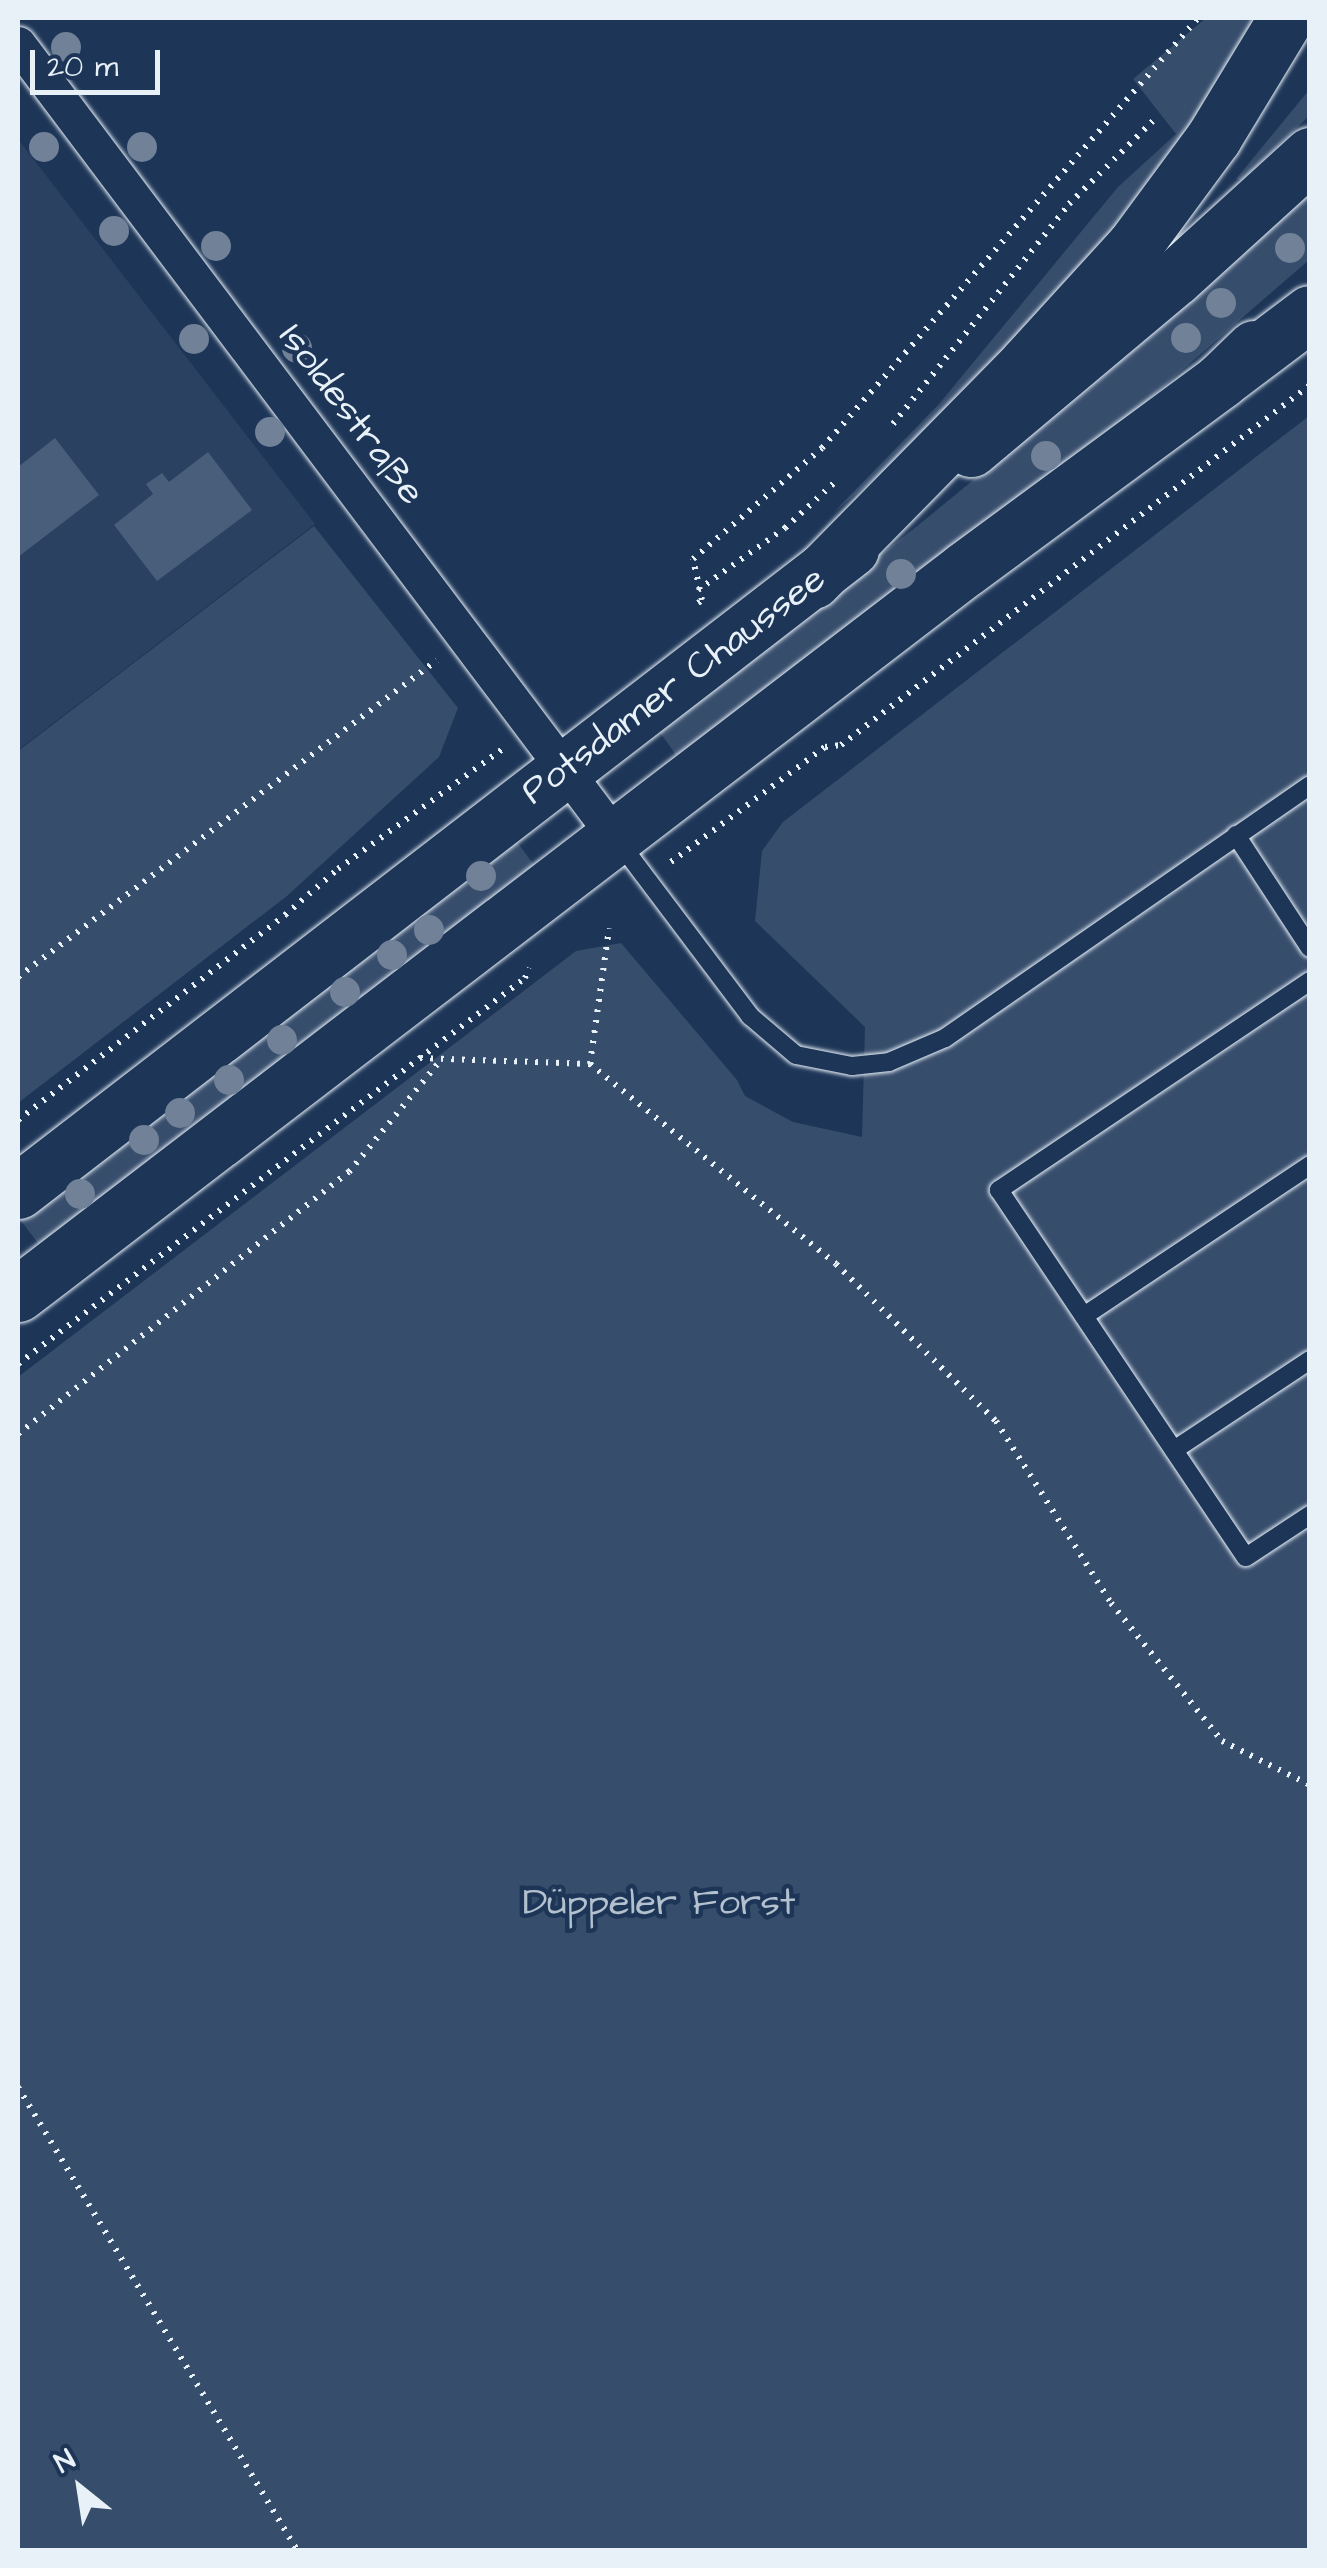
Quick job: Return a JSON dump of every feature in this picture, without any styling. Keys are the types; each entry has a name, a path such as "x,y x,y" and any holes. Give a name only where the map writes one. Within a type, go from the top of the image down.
{"main road":[{"path":"813,581 1026,364 1133,247 1214,138 1286,18"},
{"path":"1214,138 1310,37"},
{"name":"Potsdamer Chaussee","path":"18,1191 813,581 1175,278 1310,154"},
{"path":"1221,380 1310,296"},
{"path":"18,1294 964,569 1310,313"}],"street":[{"name":"Isoldestraße","path":"18,44 616,838"}],"lane":[{"path":"616,838 750,1016 796,1055 852,1066 890,1062 945,1038 1310,785"},
{"path":"1236,836 1310,948"},
{"path":"1310,981 1000,1190 1246,1557 1310,1514"},
{"path":"1084,1316 1310,1166"},
{"path":"1174,1450 1310,1360"}],"path":[{"path":"838,479 785,528 698,590 693,560 822,448 1198,18"},
{"path":"889,428 1069,204 1156,118"},
{"path":"723,823 826,747 841,745 1310,385"},
{"path":"18,977 466,638"},
{"path":"18,1120 465,777"},
{"path":"590,1064 609,928"},
{"path":"18,1364 526,978"},
{"path":"419,1058 590,1064 836,1264 996,1420 1111,1604 1222,1741 1310,1784"},
{"path":"18,1434 349,1172 440,1061"},
{"path":"18,2088 298,2550"}],"shaded area":[{"path":"18,139 315,524 18,750"}],"green space":[{"path":"1206,18 1260,18 1135,211 910,449 834,512 939,404 1118,187 1176,134 1133,79"},
{"path":"1309,90 1309,116 1242,180 1236,179"},
{"path":"1309,192 1309,260 1136,410 680,761 657,728 916,527 1071,400"},
{"name":"Düppeler Forst","path":"1309,416 1309,2550 18,2550 18,1377 576,951 621,943 737,1080 745,1096 793,1122 862,1137 865,1027 755,921 762,851 783,822"},
{"path":"314,526 458,708 439,757 287,896 18,1103 18,751"},
{"path":"514,838 537,869 39,1245 18,1212"}],"building":[{"path":"55,438 99,495 18,557 18,467"},
{"path":"208,452 252,510 157,581 114,525 153,494 146,484 162,473 169,482"}]}
